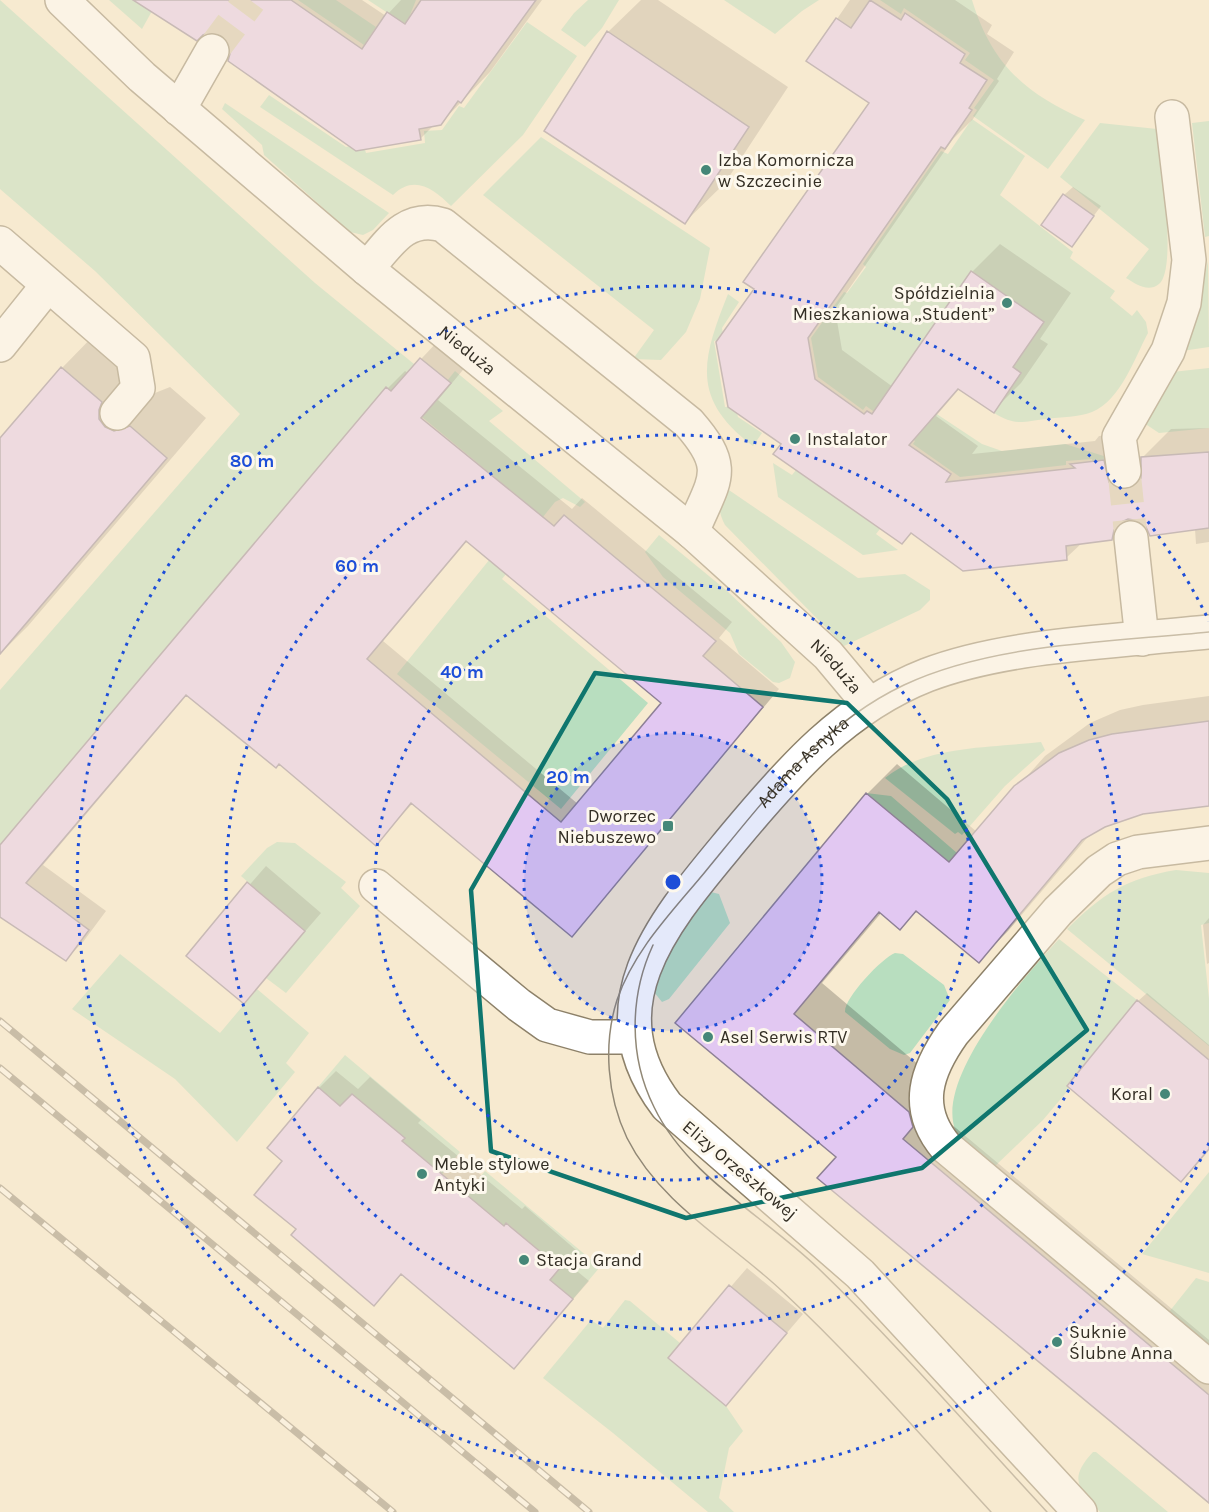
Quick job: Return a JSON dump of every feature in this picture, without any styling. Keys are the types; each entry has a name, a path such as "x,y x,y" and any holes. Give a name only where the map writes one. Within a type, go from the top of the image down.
{"street":[{"name":"Nieduża","path":"62,0 142,77 367,269 693,532 828,655 869,704"},
{"path":"179,108 212,51"},
{"path":"1124,471 1119,437 1168,351 1184,303 1188,283 1189,260 1172,117"},
{"path":"367,269 400,230 415,223 431,222 443,225 672,409 704,440 712,453 715,470 714,480 693,532"},
{"path":"0,243 133,358 138,388 117,413"},
{"path":"0,345 48,285"},
{"path":"1131,538 1142,639"},
{"name":"Adama Asnyka","path":"635,1037 641,979 650,951 664,925 788,774 826,736 869,704 928,675 974,661 1020,652 1209,632"},
{"path":"1209,843 1138,852 1116,859 1077,890 940,1050 926,1088 926,1106 934,1134 946,1147 1209,1367"},
{"path":"376,886 519,1005 547,1024 590,1037 635,1037"},
{"name":"Elizy Orzeszkowej","path":"635,1037 646,1073 667,1106 860,1274 1080,1512"}],"highlighted area":[{"path":"595,673 847,703 947,799 1087,1030 922,1168 686,1218 491,1151 471,890"}],"green space":[{"path":"0,0 315,283 414,364 391,391 386,388 0,845 0,690 240,414 95,271 0,189"},
{"path":"109,0 136,0 152,11 142,29"},
{"path":"298,0 336,0 376,27 364,45"},
{"path":"368,0 416,0 406,25"},
{"path":"588,0 619,0 602,28 585,47 561,30"},
{"path":"724,0 819,0 775,34"},
{"path":"880,0 972,0 990,42 1014,74 1045,99 1085,120 1048,169 973,116 977,110 974,108 994,80 965,60 970,53 904,8 901,14"},
{"path":"527,22 577,56 523,135 451,206 438,194 424,186 409,185 393,195 260,107 269,95 346,147 363,143 366,153 425,143 424,131 442,130 459,106 464,108"},
{"path":"225,103 389,213 373,230 363,235 350,232 264,155 262,145 222,109"},
{"path":"972,119 1025,156 1000,195 1073,252 1070,258 1115,291 1110,298 1132,316 1137,310 1146,322 1148,333 1126,378 1119,389 1102,406 1092,412 1076,416 1024,422 1008,420 994,413 1021,373 1013,367 971,271 893,385 982,444 1002,451 1065,444 1107,457 1109,468 1094,470 1092,459 1066,461 1066,465 960,477 913,444 915,441 866,406 863,410 818,377 811,338 844,292 847,293 866,267 863,264 941,151 948,154"},
{"path":"1209,121 1209,236 1205,237 1192,123"},
{"path":"1100,123 1157,129 1168,235 1164,274 1155,287 1142,287 1126,278 1149,249 1060,177"},
{"path":"541,137 710,248 700,299 686,332 661,360 633,359 654,330 483,195"},
{"path":"1208,261 1209,347 1182,351 1197,313"},
{"path":"728,294 739,302 722,328 724,339 714,341 725,407 735,406 738,417 762,433 753,446 733,429 719,412 707,377 712,339"},
{"path":"1209,368 1209,428 1159,433 1144,423 1172,372"},
{"path":"455,371 503,411 489,421 585,502 580,507 563,498 555,502 543,517 422,417 450,384 447,381"},
{"path":"773,463 792,475 796,470 880,529 876,534 898,550 863,555 778,497"},
{"path":"723,486 858,578 905,574 930,590 930,600 920,610 844,646 725,525 719,506"},
{"path":"659,535 726,590 781,642 795,662 790,678 779,683 773,682 739,654 730,633 663,577 645,552"},
{"path":"498,549 515,563 502,579 648,703 561,809 397,674"},
{"path":"1041,742 1045,750 1005,786 962,835 958,832 955,834 885,778 901,767 939,754 980,747"},
{"path":"866,793 891,796 957,853 949,862"},
{"path":"277,842 295,843 346,882 341,888 360,906 286,993 266,978 305,931 241,876 267,848"},
{"path":"1176,870 1209,873 1209,923 1201,925 1209,999 1209,1046 1067,929 1092,906 1116,889 1143,878"},
{"path":"711,892 719,894 730,923 669,999 662,1002 654,992 664,964 685,927"},
{"path":"1059,939 1137,1000 1067,1085 1070,1088 1043,1120 993,1168 968,1147 956,1132 952,1110 958,1085 970,1057 1005,1002"},
{"path":"895,953 903,954 944,985 950,1000 910,1053 904,1055 890,1049 845,1012 857,988 882,962"},
{"path":"120,954 220,1033 257,989 309,1033 286,1063 295,1072 237,1142 175,1079 72,1009"},
{"path":"345,1055 460,1152 442,1174 402,1141 405,1138 352,1094 340,1106 318,1087"},
{"path":"485,1171 600,1267 573,1299 550,1280 560,1268 507,1223 504,1226 466,1194"},
{"path":"1209,1172 1209,1273 1142,1254"},
{"path":"1196,1278 1209,1282 1209,1345 1169,1312"},
{"path":"625,1300 630,1301 680,1343 669,1358 726,1406 743,1431 729,1448 719,1498 734,1512 708,1512 543,1378 591,1320 603,1328"},
{"path":"1093,1452 1096,1452 1168,1512 1100,1512 1082,1490 1078,1477 1080,1469"}],"building":[{"path":"133,0 291,0 362,49 387,12 405,24 421,0 536,0 461,103 458,101 441,125 419,129 421,140 356,151 228,61 231,50 228,41 222,35 211,32 203,35 197,41"},
{"path":"870,0 901,20 905,13 965,54 960,63 987,80 969,108 972,110 945,149 941,147 808,338 815,379 864,414 867,411 872,414 971,271 1044,322 1013,367 1021,373 994,413 958,389 909,445 951,474 946,482 1075,468 1070,464 1104,460 1109,482 1117,488 1126,490 1135,486 1141,478 1141,457 1209,452 1209,528 1150,536 1146,527 1139,521 1128,519 1119,523 1114,530 1112,540 1066,546 1067,560 963,571 911,533 902,544 773,454 781,444 728,407 716,342 754,289 743,282 869,103 806,61 836,18 851,28"},
{"path":"607,31 749,127 685,224 544,131"},
{"path":"1063,194 1094,216 1072,247 1041,225"},
{"path":"420,358 451,383 421,418 554,526 564,515 716,641 703,656 763,707 572,937 411,803 376,846 279,764 276,768 186,695 26,883 89,930 66,961 0,917 0,845 386,387 391,391","holes":["466,541 661,703 561,822 367,659"]},
{"path":"61,367 102,402 99,419 105,427 114,431 130,426 167,458 0,654 0,438"},
{"path":"1209,721 1209,806 1143,814 1105,827 1082,840 979,963 916,911 900,930 879,912 794,1014 909,1112 913,1127 903,1139 1209,1395 1209,1503 817,1178 836,1157 675,1023 866,793 949,862 1014,786 1059,753 1089,740 1112,734"},
{"path":"247,882 305,931 244,1004 186,956"},
{"path":"1137,1000 1209,1060 1209,1149 1181,1182 1067,1086"},
{"path":"318,1087 340,1106 352,1094 405,1138 402,1141 504,1226 506,1223 560,1268 550,1280 573,1299 514,1369 401,1274 374,1306 291,1235 296,1229 254,1195 282,1161 267,1148"},
{"path":"729,1285 787,1333 726,1406 668,1358"}],"tunnel":[{"path":"212,51 250,0"},
{"path":"1124,471 1131,538"}],"tram line":[{"path":"991,1512 836,1344 762,1273 697,1221 658,1183 641,1162 620,1122 611,1087 610,1034 617,1000 633,965 667,917 771,793 819,743 873,702 904,685 939,671 1014,652 1093,642 1209,632"},
{"path":"653,945 645,965 636,1006 636,1047 646,1088 668,1132 706,1175 797,1249 848,1297 906,1357 1047,1512"}],"railway":[{"path":"0,1021 589,1512"},
{"path":"0,1068 535,1512"},
{"path":"0,1188 393,1512"}],"place":[{"name":"Izba Komornicza w Szczecinie","path":"706,170"},
{"name":"Spółdzielnia Mieszkaniowa „Student”","path":"1007,303"},
{"name":"Instalator","path":"795,439"},
{"name":"Dworzec Niebuszewo","path":"668,826"},
{"name":"Asel Serwis RTV","path":"708,1037"},
{"name":"Koral","path":"1165,1094"},
{"name":"Meble stylowe Antyki","path":"422,1174"},
{"name":"Stacja Grand","path":"524,1260"},
{"name":"Suknie Ślubne Anna","path":"1057,1342"}]}
